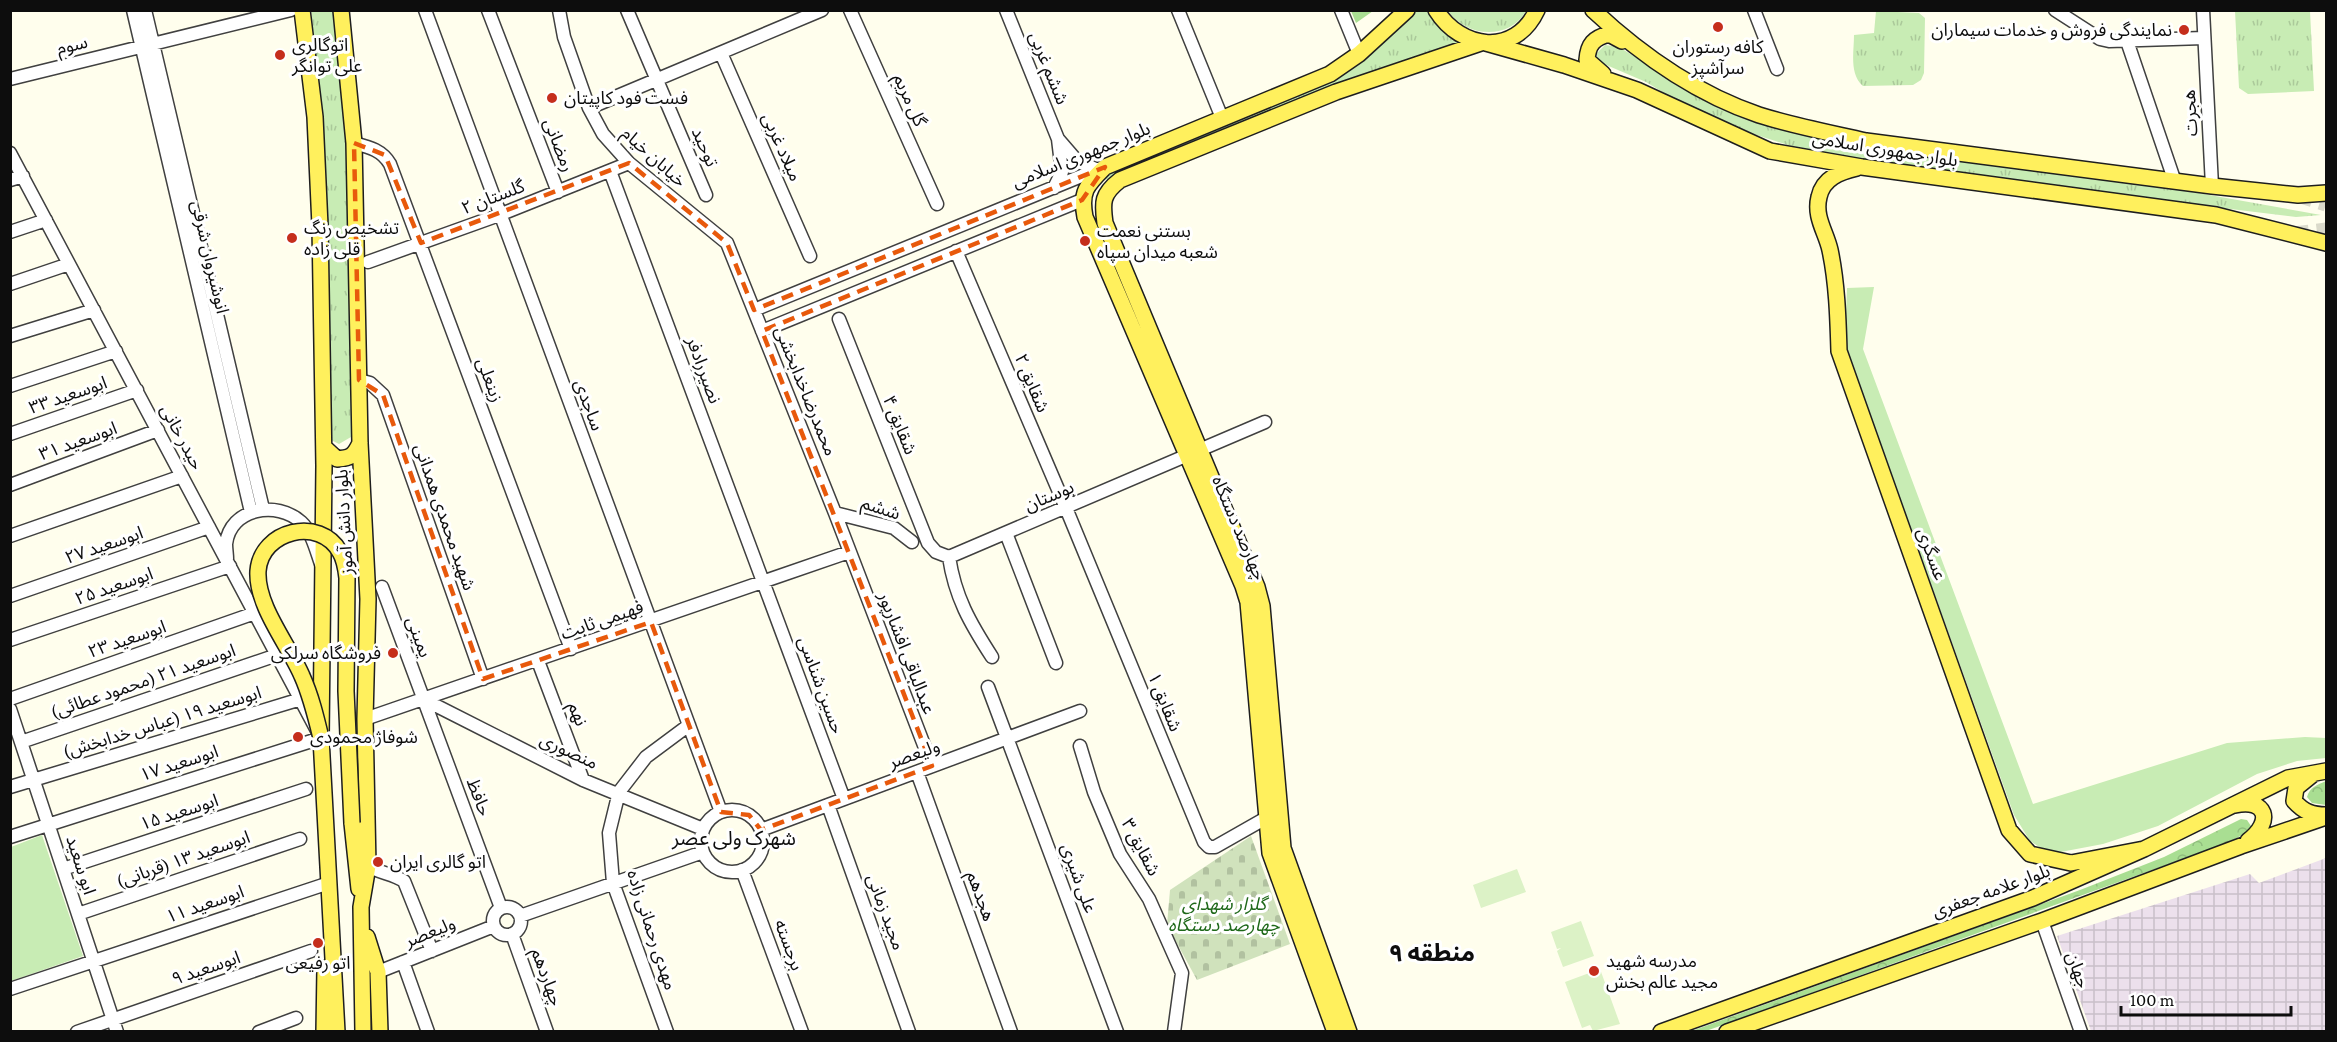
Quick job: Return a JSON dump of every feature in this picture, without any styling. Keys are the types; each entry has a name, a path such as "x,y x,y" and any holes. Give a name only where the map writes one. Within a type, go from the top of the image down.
{"main road":[{"name":"بلوار دانش آموز","path":"302,10 315,117 320,226 324,447 321,738 337,1032"},
{"name":"بلوار دانش آموز","path":"341,10 354,142 360,444 368,599 365,719 368,866 362,914 363,1032"},
{"name":"بلوار جمهوری اسلامی","path":"1102,168 1330,74 1359,54 1407,10"},
{"name":"بلوار جمهوری اسلامی","path":"1436,10 1443,22 1454,32 1467,39 1618,83 1770,151 1862,167 2216,215 2326,243"},
{"path":"1484,43 1501,41 1515,35 1527,26 1537,10"},
{"name":"بلوار جمهوری اسلامی","path":"1593,10 1637,50 1707,92 1758,114 1812,129 1866,141 2175,182 2298,195 2326,193"},
{"path":"1618,83 1596,71 1587,60 1588,49 1598,37 1609,34 1637,50"},
{"name":"چهارصد دستگاه","path":"1335,1032 1277,850 1248,602 1105,223 1103,205 1107,190 1120,180 1336,92 1484,43"},
{"name":"عسگری","path":"1862,167 1832,177 1821,189 1817,214 1830,249 1837,300 1839,351 2009,830 2030,854 2071,863 2144,849"},
{"path":"1082,200 1090,182 1102,168"},
{"name":"چهارصد دستگاه","path":"1082,200 1085,217 1193,454"},
{"path":"324,447 338,459 349,459 354,456 360,444"},
{"path":"321,738 302,675 271,616 259,582 258,570 268,549 279,538 300,531 315,531 328,538 340,551 345,562 346,690 352,823 362,914 378,972 380,1032"},
{"path":"2322,771 2303,780 2296,788 2294,801 2303,810 2314,815 2326,816"},
{"name":"بلوار علامه جعفری","path":"1661,1032 2033,898 2144,849 2288,778 2322,771"},
{"path":"2230,806 2242,803 2255,806 2262,811 2264,817 2259,832 2241,846"},
{"path":"1727,1032 2042,921 2326,816"},
{"name":"چهارصد دستگاه","path":"1277,850 1349,1032"},
{"path":"324,1032 326,941 332,927"},
{"path":"313,1032 324,1006"}],"street":[{"name":"انوشیروان شرقی","path":"133,10 147,45 257,511"},
{"name":"انوشیروان شرقی","path":"145,10 147,45"},
{"name":"سوم","path":"10,79 291,10"},
{"name":"ساجدی","path":"425,10 721,812"},
{"name":"رمضانی","path":"488,10 558,192"},
{"name":"خیابان خیام","path":"559,10 564,37 589,108 603,134 629,163 727,243"},
{"path":"627,10 656,81"},
{"path":"589,108 822,10"},
{"name":"گل مریم","path":"850,10 937,204"},
{"name":"ششم غربی","path":"1006,10 1058,139"},
{"path":"1178,10 1222,118"},
{"path":"1341,10 1359,54"},
{"path":"1754,10 1777,69"},
{"path":"2055,10 2100,39 2127,41 2204,38"},
{"name":"هجرت","path":"2203,10 2211,186"},
{"path":"2127,41 2175,182"},
{"name":"میلاد غربی","path":"721,53 810,256"},
{"name":"توحید","path":"656,81 706,195"},
{"path":"1058,139 1077,161 1102,168"},
{"path":"1054,188 1062,172 1058,139"},
{"name":"زینعلی","path":"354,142 377,150 385,155 390,164 571,649"},
{"name":"حیدر خانی","path":"10,153 17,178 46,220 321,738"},
{"name":"گلستان ۲","path":"368,262 499,215 629,163"},
{"name":"بلوار جمهوری اسلامی","path":"754,310 1102,168"},
{"name":"نصیررادفر","path":"610,171 764,582"},
{"path":"762,331 1082,200"},
{"path":"10,232 46,220"},
{"name":"محمدرضاخدابخشی","path":"727,243 849,552"},
{"name":"شقایق ۲","path":"956,251 1066,508"},
{"path":"10,284 69,264"},
{"path":"10,336 94,310"},
{"name":"شقایق ۴","path":"839,319 928,543 936,552 949,557"},
{"path":"10,386 116,351"},
{"name":"شهید محمدی همدانی","path":"359,380 370,383 383,395 483,679"},
{"name":"ابوسعید ۳۳","path":"10,434 136,390"},
{"name":"بوستان","path":"949,557 1265,422"},
{"name":"ابوسعید ۳۱","path":"10,485 158,430"},
{"path":"10,536 182,476"},
{"name":"شقایق ۱","path":"1066,508 1204,842 1209,847 1215,847 1272,814"},
{"path":"228,563 226,543 235,525 257,511 277,510 291,515 302,523 311,537 321,565"},
{"name":"ششم","path":"835,513 894,528 912,542"},
{"name":"ابوسعید ۲۷","path":"10,596 209,527"},
{"path":"1006,533 1056,663"},
{"name":"فهیمی ثابت","path":"365,719 849,552"},
{"name":"عبدالباقی افشارپور","path":"849,552 932,766"},
{"path":"949,557 953,584 972,626 992,657"},
{"name":"ابوسعید ۲۵","path":"10,640 228,563"},
{"name":"حسین شناسی","path":"764,582 844,799"},
{"name":"یمینی","path":"382,587 423,699"},
{"name":"ابوسعید ۲۳","path":"10,699 255,613"},
{"name":"ابوسعید ۲۱ (محمود عطائی)","path":"17,737 277,655"},
{"name":"نهم","path":"538,661 583,780"},
{"name":"علی شیری","path":"988,687 1117,1032"},
{"name":"ابوسعید ۱۹ (عباس خدابخش)","path":"10,787 301,699"},
{"name":"منصوری","path":"423,699 583,780 619,792 703,829"},
{"name":"حافظ","path":"423,699 501,908"},
{"name":"ابو سعید","path":"10,709 17,737 34,779 115,1025"},
{"name":"ولیعصر","path":"761,830 1080,711"},
{"name":"مهدی رحمانی زاده","path":"667,1032 613,883 609,833 619,792 646,757 689,725"},
{"name":"ابوسعید ۱۷","path":"10,837 321,738"},
{"name":"شقایق ۳","path":"1080,746 1094,792 1120,854 1149,899 1182,973 1174,1032"},
{"name":"هجدهم","path":"917,772 1011,1032"},
{"name":"ابوسعید ۱۵","path":"63,869 306,789"},
{"name":"مجید زمانی","path":"828,805 909,1032"},
{"path":"730,810 749,815 761,830 761,849 757,858 742,870 723,871 714,867 702,852 703,829 713,816 721,812 730,810"},
{"name":"ابوسعید ۱۳ (قربانی)","path":"78,914 300,839"},
{"path":"520,916 702,852"},
{"path":"368,866 377,872 397,876 404,881 432,951"},
{"name":"برجسته","path":"742,870 802,1032"},
{"name":"ابوسعید ۱۱","path":"10,989 329,883"},
{"path":"501,908 512,908 520,916 519,926 512,934 502,934 494,926 494,916 501,908"},
{"name":"جهان","path":"2042,921 2081,1032"},
{"name":"ولیعصر","path":"378,972 494,926"},
{"name":"چهاردهم","path":"512,934 547,1032"},
{"name":"ابوسعید ۹","path":"76,1032 115,1025 311,951"},
{"path":"403,962 428,1032"},
{"path":"259,1032 296,1018"}],"highlighted area":[{"path":"354,143 385,155 421,243 629,163 727,243 754,310 1105,167 1082,200 762,331 932,766 761,830 749,815 721,812 651,622 483,679 383,395 359,380"}],"shaded area":[{"path":"2326,858 2326,1031 2091,1031 2057,936 2250,874 2259,883"}],"green space":[{"path":"311,11 334,11 350,161 351,437 339,444 331,440 321,115"},
{"path":"1351,11 1373,11 1356,23"},
{"path":"1412,11 1431,11 1467,43 1111,179 1096,180 1107,169 1331,79"},
{"path":"1448,11 1526,11 1519,21 1509,27 1487,32 1465,26"},
{"path":"1876,11 1919,13 1925,18 1924,73 1921,80 1913,85 1863,86 1856,75 1853,62 1854,35 1874,33"},
{"path":"2235,11 2310,11 2314,91 2248,94 2239,88"},
{"path":"1605,45 1619,47 1697,95 1753,120 1863,150 1933,156 2187,191 2321,215 2296,217 2091,192 1895,165 1791,146 1741,130 1694,111 1646,82 1604,64 1598,60 1596,54"},
{"path":"1874,287 1863,349 2033,804 2227,743 2305,737 2326,738 2326,758 2297,761 2257,774 2158,826 2103,844 2050,854 2030,841 2014,815 1845,345 1847,288"},
{"path":"2326,781 2326,805 2312,803 2307,797 2310,791"},
{"path":"2241,819 2247,820 2251,826 2250,831 2227,843 1706,1031 1689,1032 2080,890 2164,857"},
{"path":"42,835 83,956 11,981 11,847"},
{"name":"گلزار شهدای چهارصد دستگاه","path":"1251,836 1290,944 1197,980 1167,925 1170,890"},
{"path":"1517,869 1526,892 1481,908 1473,885"},
{"path":"1581,921 1594,956 1563,967 1557,951 1561,948 1557,949 1551,932"},
{"path":"1600,969 1620,1024 1593,1031 1590,1025 1582,1028 1565,982"}],"tunnel":[{"path":"2298,195 2326,204"},
{"path":"2294,234 2326,230"}],"place":[{"name":"کافه رستوران سرآشپز","path":"1718,27"},
{"name":"نمایندگی فروش و خدمات سیماران","path":"2184,30"},
{"name":"اتوگالری علی توانگر","path":"280,55"},
{"name":"فست فود کاپیتان","path":"552,98"},
{"name":"تشخیص رنگ قلی زاده","path":"292,238"},
{"name":"بستنی نعمت شعبه میدان سپاه","path":"1085,241"},
{"name":"فروشگاه سرلکی","path":"393,653"},
{"name":"شوفاژ محمودی","path":"298,737"},
{"name":"اتو گالری ایران","path":"378,862"},
{"name":"اتو رفیعی","path":"318,943"},
{"name":"مدرسه شهید مجید عالم بخش","path":"1594,971"}],"district":[{"name":"شهرک ولی عصر","path":"734,838"},
{"name":"منطقه ۹","path":"1432,952"}]}
